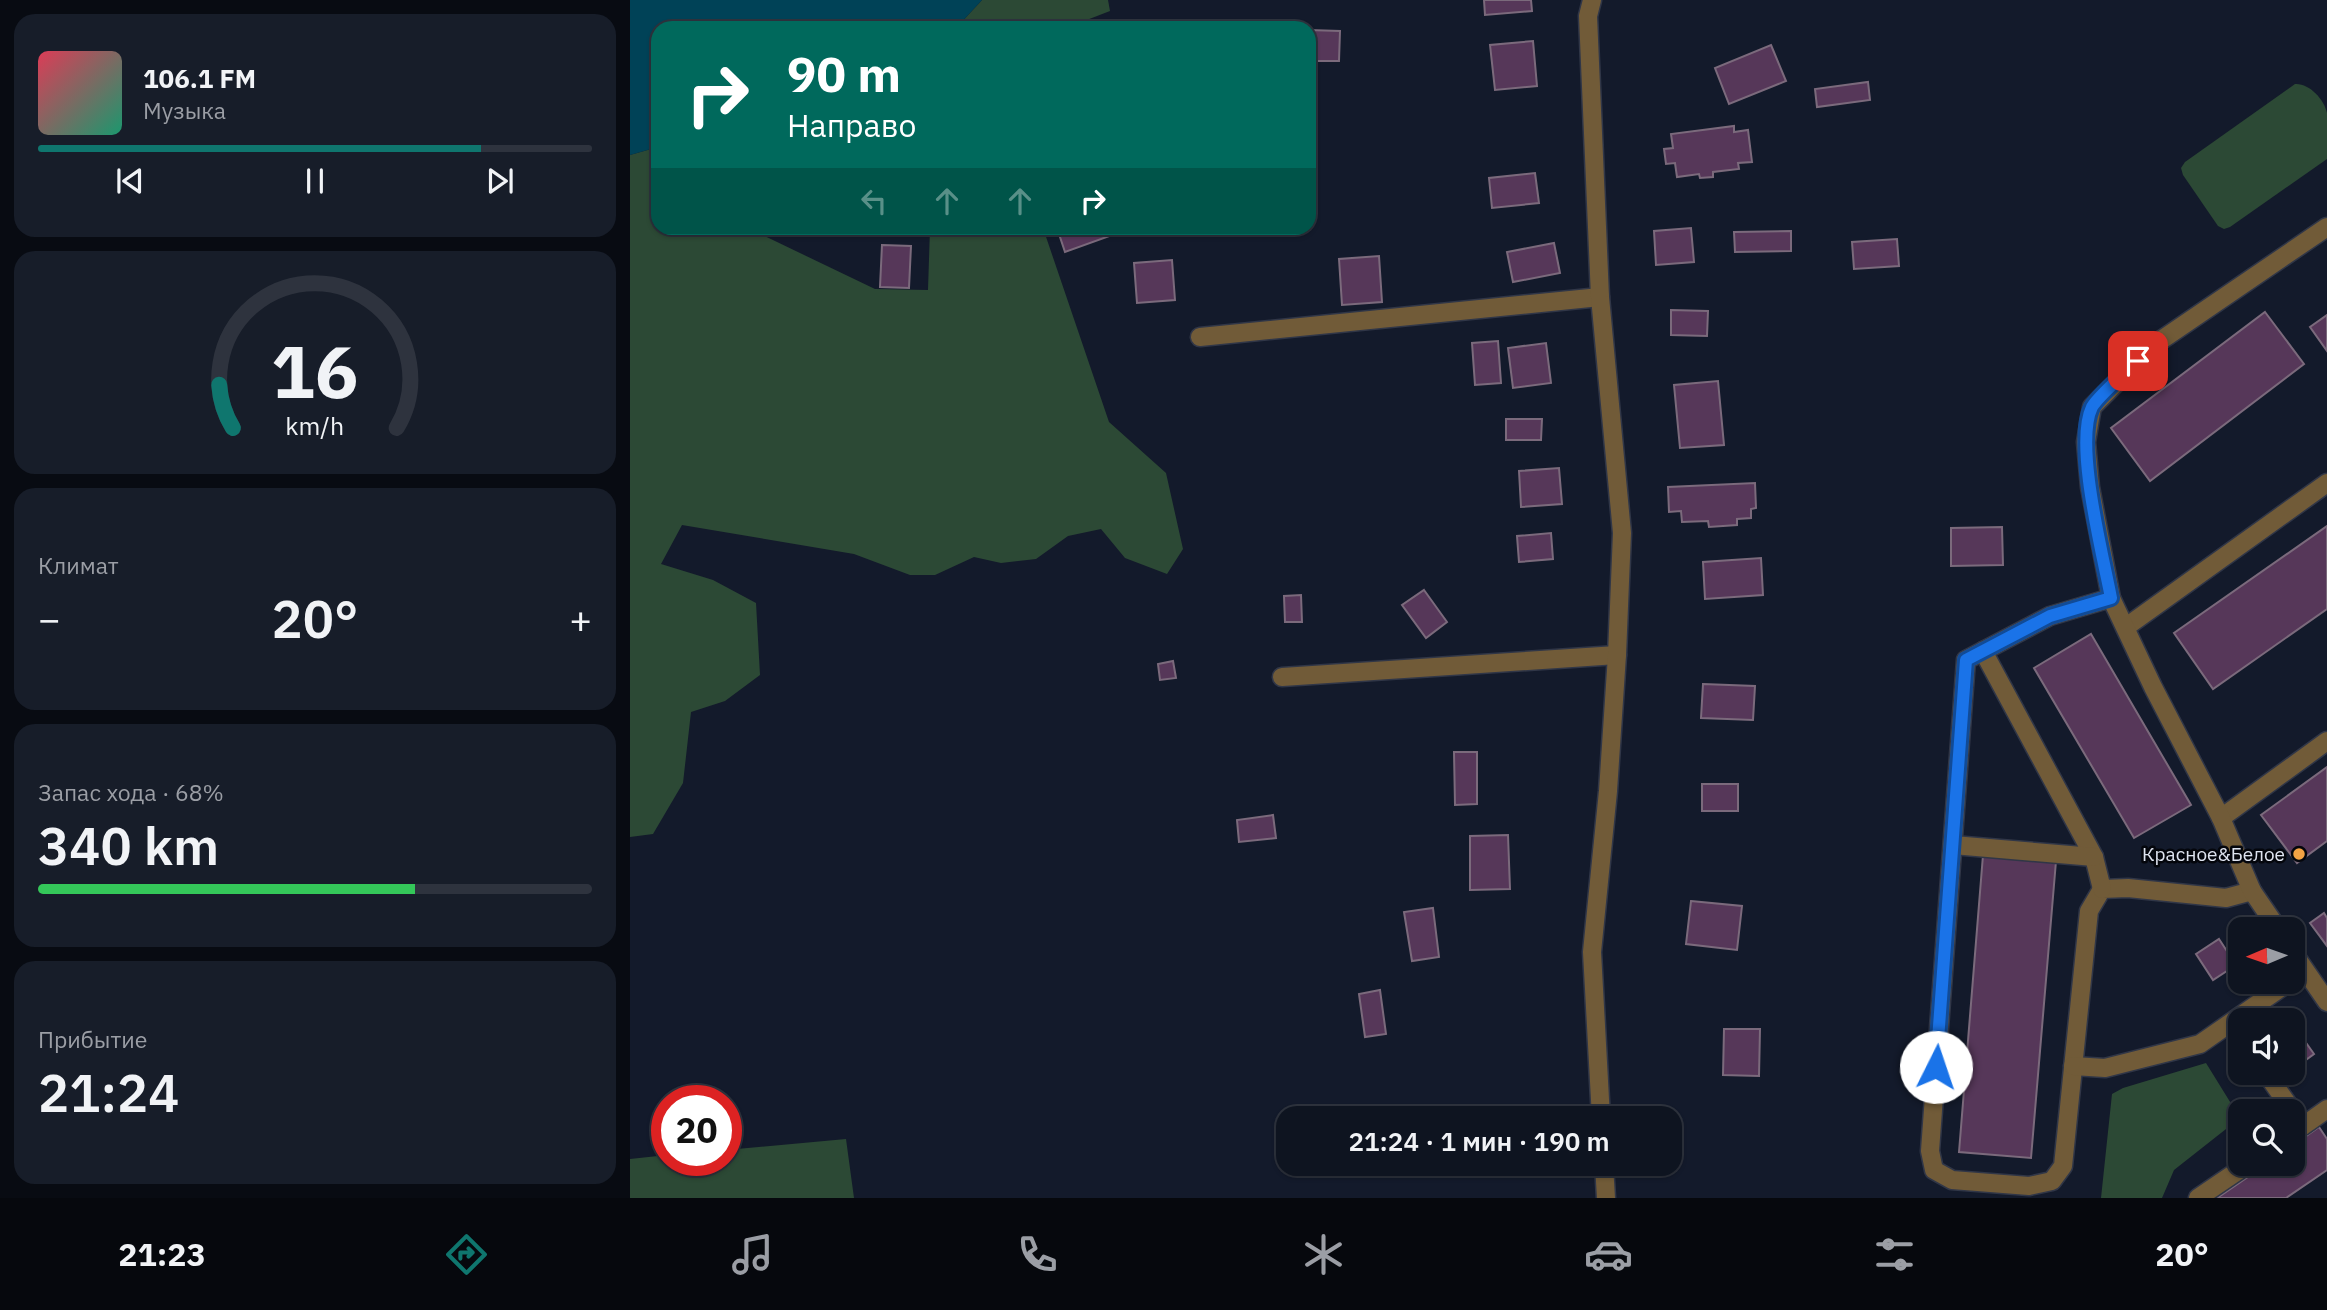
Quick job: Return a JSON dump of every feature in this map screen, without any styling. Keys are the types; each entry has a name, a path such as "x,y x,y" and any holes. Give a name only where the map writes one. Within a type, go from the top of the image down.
{"street":[{"path":"1592,0 1588,16 1600,297 1622,533 1608,791 1592,952 1600,1106"},
{"path":"2270,917 2252,891 2221,818 2152,687 2111,598 2090,487 2086,442 2092,407 2154,345 2327,227"},
{"path":"1200,337 1600,297"},
{"path":"2126,627 2327,483"},
{"path":"1983,651 2094,857 2102,888 2089,911 2063,1166 2052,1181 2029,1186 1952,1180 1934,1170 1930,1151 1966,660 1983,651 2050,616 2111,598"},
{"path":"1282,677 1617,655"},
{"path":"2221,818 2327,741"},
{"path":"1953,845 2094,857"},
{"path":"2102,888 2226,898 2252,891"},
{"path":"2305,984 2327,1002"},
{"path":"2260,1008 2276,994"},
{"path":"2073,1066 2105,1068 2200,1044 2228,1032"},
{"path":"2305,1125 2327,1109"},
{"path":"1605,1176 1606,1198"},
{"path":"2197,1198 2230,1176"}],"green space":[{"path":"982,0 1108,0 1110,11 1084,21 962,21"},
{"path":"2295,84 2310,89 2319,97 2325,108 2327,159 2230,227 2224,229 2218,226 2181,168 2185,162"},
{"path":"651,149 651,235 762,235 875,289 928,290 930,235 1045,235 1109,422 1166,473 1183,549 1167,574 1125,558 1101,529 1068,536 1036,559 1001,563 974,557 935,575 910,575 854,554 682,525 661,564 713,580 756,603 760,675 725,701 691,712 683,783 653,834 630,837 630,155"},
{"path":"2206,1063 2228,1099 2228,1127 2174,1170 2162,1198 2101,1198 2112,1094 2123,1088"},
{"path":"846,1139 854,1198 630,1198 630,1159 651,1157 651,1176 742,1176 742,1149"}],"water":[{"path":"630,0 982,0 962,21 651,21 651,149 630,155"}],"building":[{"path":"1484,0 1531,0 1532,11 1485,15"},
{"path":"1316,30 1340,31 1339,61 1316,61"},
{"path":"1533,41 1537,86 1495,90 1490,45"},
{"path":"1771,45 1786,81 1729,104 1715,68"},
{"path":"1868,82 1870,100 1817,107 1815,89"},
{"path":"1734,126 1734,132 1748,130 1752,162 1738,163 1739,169 1713,172 1713,177 1700,178 1699,174 1677,177 1675,163 1666,164 1664,149 1673,148 1671,134"},
{"path":"1535,173 1539,203 1492,208 1489,178"},
{"path":"1691,228 1694,262 1656,265 1654,231"},
{"path":"1791,231 1791,251 1735,252 1734,232"},
{"path":"1059,235 1112,235 1065,252"},
{"path":"1897,239 1899,266 1854,269 1852,242"},
{"path":"1554,243 1560,273 1513,282 1507,252"},
{"path":"882,245 911,246 909,288 880,287"},
{"path":"1379,256 1382,302 1342,305 1339,259"},
{"path":"1172,260 1175,300 1137,303 1134,263"},
{"path":"1671,310 1708,311 1707,336 1671,335"},
{"path":"2265,312 2304,364 2150,481 2111,428"},
{"path":"2327,315 2327,351 2310,327"},
{"path":"1498,341 1501,383 1475,385 1472,343"},
{"path":"1546,343 1551,383 1513,388 1508,348"},
{"path":"1718,381 1724,445 1680,448 1674,385"},
{"path":"1506,419 1542,419 1541,440 1506,440"},
{"path":"1559,468 1562,504 1521,507 1519,471"},
{"path":"1755,483 1756,508 1751,509 1751,518 1737,519 1737,525 1709,527 1708,521 1682,522 1681,511 1669,512 1668,487"},
{"path":"2327,526 2327,609 2213,689 2174,633"},
{"path":"2002,527 2003,565 1951,566 1951,528"},
{"path":"1551,533 1553,559 1519,562 1517,536"},
{"path":"1761,558 1763,595 1705,599 1703,562"},
{"path":"1424,590 1447,622 1426,638 1402,605"},
{"path":"1301,595 1302,622 1285,622 1284,596"},
{"path":"2091,634 2191,805 2134,838 2034,668"},
{"path":"1173,661 1176,678 1160,680 1158,664"},
{"path":"1703,684 1755,686 1753,720 1701,718"},
{"path":"1454,752 1477,752 1477,804 1455,805"},
{"path":"2327,767 2327,841 2297,863 2261,815"},
{"path":"1702,784 1738,784 1738,811 1702,811"},
{"path":"1273,815 1276,838 1239,842 1237,820"},
{"path":"1508,835 1510,889 1470,890 1470,836"},
{"path":"1983,855 2056,861 2031,1158 1959,1152"},
{"path":"1691,901 1742,906 1737,950 1686,944"},
{"path":"1433,908 1439,957 1412,961 1404,912"},
{"path":"2324,913 2327,918 2327,946 2310,923"},
{"path":"2219,939 2228,953 2228,970 2213,980 2196,954"},
{"path":"1380,990 1386,1034 1365,1037 1359,994"},
{"path":"1724,1029 1760,1029 1759,1076 1723,1075"},
{"path":"2305,1041 2314,1054 2305,1061"},
{"path":"2319,1127 2327,1139 2327,1170 2286,1198 2217,1198 2249,1176 2305,1176 2305,1137"}],"place":[{"name":"Красное&Белое","path":"2299,854"}],"route":[{"path":"1936,1067 1966,660 2050,616 2111,598 2090,487 2086,442 2092,407 2138,361"}]}
